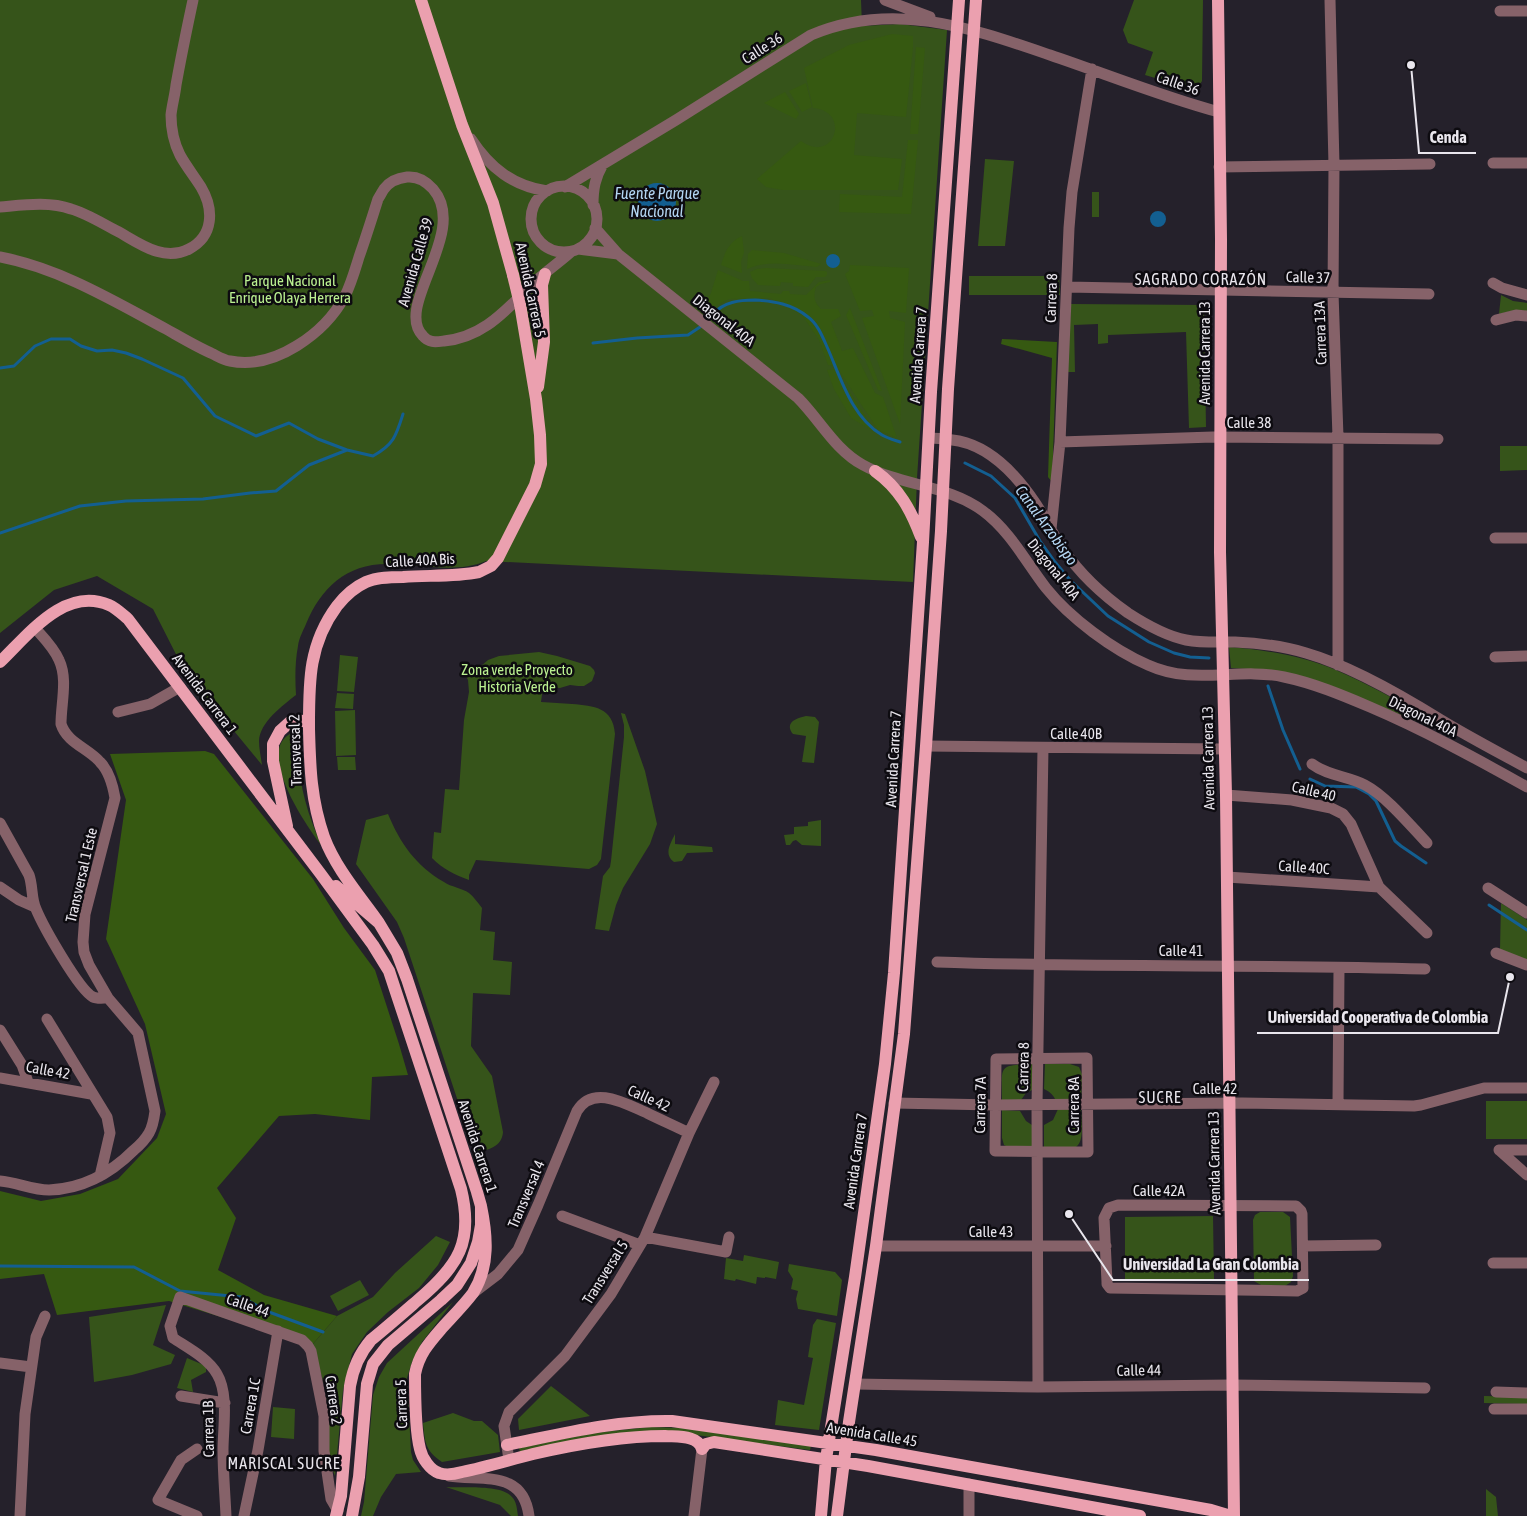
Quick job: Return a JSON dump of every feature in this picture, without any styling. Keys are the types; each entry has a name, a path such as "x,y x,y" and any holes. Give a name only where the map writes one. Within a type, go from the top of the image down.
{"main road":[{"name":"Avenida Carrera 5","path":"421,0 462,125 493,204 513,275 520,304 536,399 542,452 539,473 498,558 486,570 472,574"},
{"name":"Avenida Carrera 7","path":"821,1516 826,1459 855,1277 885,1064 895,964 959,0"},
{"name":"Avenida Carrera 7","path":"837,1516 876,1246 904,1024 926,746 976,0"},
{"name":"Avenida Carrera 13","path":"1218,0 1221,642 1226,795 1233,1516"},
{"path":"536,399 544,342 542,286 544,274"},
{"path":"875,471 892,484 904,500 923,542"},
{"name":"Calle 40A Bis","path":"327,620 340,602 366,582 385,578 472,574"},
{"name":"Avenida Carrera 1","path":"0,662 35,628 56,611 70,603 84,600 99,602 111,606 128,619 320,873 373,945 389,971 461,1189 466,1226 461,1249 449,1270 437,1284 371,1340 362,1350 357,1361 352,1373 350,1386 342,1496 337,1514"},
{"name":"Transversal 2","path":"327,620 315,649 310,670 310,778 316,809 324,835 336,861 379,923"},
{"path":"288,830 273,761 272,744 280,731 290,722 296,720 309,722"},
{"name":"Avenida Carrera 1","path":"320,873 379,923 397,953 481,1206 478,1242 471,1263 464,1274 441,1300 388,1345 373,1364 368,1384 359,1477 352,1516"},
{"name":"Carrera 5","path":"439,1473 426,1462 420,1449 415,1374 420,1356 428,1344 472,1295 481,1278 486,1254 486,1235 481,1206"},
{"name":"Avenida Calle 45","path":"507,1445 602,1426 672,1421 829,1443 1211,1510 1233,1516"},
{"path":"439,1473 453,1474 579,1444 638,1437 668,1436 690,1438 699,1443 702,1449 706,1444 714,1442 826,1459 1140,1516"}],"street":[{"path":"0,207 37,204 72,209 148,249 158,252 176,253 190,248 201,240 208,226 208,206 201,187 180,156 173,138 171,115 181,54 193,0"},
{"name":"Calle 36","path":"885,0 957,26"},
{"name":"Carrera 13A","path":"1330,0 1334,166 1333,292 1338,437 1338,665"},
{"path":"1500,11 1527,11"},
{"name":"Calle 36","path":"565,187 818,32 854,23 888,18 920,20 973,30 1219,112"},
{"name":"Carrera 8","path":"1051,529 1060,442 1072,192 1092,69"},
{"path":"462,125 479,151 506,177 528,187 547,191"},
{"path":"1492,164 1527,163"},
{"path":"575,250 589,240 595,228 596,216 593,205 593,190 603,164"},
{"path":"1219,167 1430,164"},
{"name":"Avenida Calle 39","path":"0,257 33,266 78,284 138,314 199,348 228,361 244,363 258,362 290,351 323,325 336,310 346,294 378,199 384,189 395,180 413,177 421,179 440,197 443,208 444,220 441,237 424,284 415,317 417,329 423,337 432,343 465,337 486,327 504,314 544,274 575,250"},
{"path":"593,205 578,190 559,187 547,191 541,196 533,209 531,216 533,232 549,249 564,252 575,250 618,254"},
{"name":"Diagonal 40A","path":"595,228 618,254 798,398 844,452 854,460 875,471 965,500 984,511 1011,540 1064,608 1124,653 1150,666 1181,675 1246,673 1272,675 1302,682 1349,698 1423,730 1527,787"},
{"path":"1493,283 1502,288 1527,295"},
{"name":"Calle 37","path":"1067,287 1429,294"},
{"path":"1496,320 1516,315 1527,316"},
{"name":"Calle 38","path":"1060,442 1219,437 1438,439"},
{"name":"Diagonal 40A","path":"929,438 967,443 998,460 1021,484 1036,504 1064,550 1084,575 1128,612 1154,628 1184,640 1268,645 1306,653 1338,665 1417,705 1527,768"},
{"path":"1495,538 1527,538"},
{"name":"Transversal 1 Este","path":"35,628 54,650 62,666 61,724 63,729 69,738 100,762 113,786 114,798 85,914 83,932 84,952 89,965 108,998 138,1033 155,1111 153,1124 145,1140 121,1163 100,1176"},
{"path":"1495,657 1527,656"},
{"path":"118,712 150,704 180,688"},
{"name":"Calle 40B","path":"926,746 1225,749"},
{"name":"Carrera 8","path":"1038,1387 1037,1151 1044,748"},
{"name":"Calle 40","path":"1312,764 1325,772 1366,786 1382,798 1427,843"},
{"name":"Calle 40","path":"1226,795 1292,800 1331,808 1343,814 1351,824 1378,887"},
{"path":"0,823 6,843 29,875 35,907 77,981 93,997 108,998"},
{"name":"Calle 40C","path":"1227,877 1378,887"},
{"path":"0,887 19,900 35,907"},
{"path":"1378,887 1427,933"},
{"path":"1488,888 1527,913"},
{"path":"1496,953 1527,965"},
{"name":"Calle 41","path":"937,962 1040,966 1228,965 1425,969"},
{"path":"1338,1104 1339,968"},
{"path":"0,1181 40,1190 50,1190 70,1187 100,1176 109,1140 107,1117 47,1019"},
{"path":"0,1030 22,1065 28,1082"},
{"name":"Carrera 8A","path":"1037,1151 1088,1152 1087,1058 1038,1059"},
{"name":"Carrera 7A","path":"1037,1151 994,1151 996,1059 1038,1059"},
{"name":"Calle 42","path":"0,1078 92,1094"},
{"name":"Transversal 5","path":"509,1460 504,1426 509,1412 565,1356 611,1294 642,1241 689,1133 714,1082"},
{"name":"Calle 42","path":"894,1103 995,1105 1229,1103 1421,1105 1475,1090 1527,1088"},
{"name":"Calle 42","path":"596,1098 614,1099 689,1133"},
{"name":"Transversal 4","path":"472,1295 498,1274 518,1250 577,1111 584,1102 596,1098"},
{"path":"1527,1150 1499,1150 1527,1175"},
{"name":"Calle 42A","path":"1106,1246 1104,1218 1109,1208 1118,1205 1292,1205 1298,1207 1302,1214 1303,1246"},
{"path":"562,1216 642,1241 726,1252 729,1238"},
{"path":"1106,1246 1106,1282 1108,1286 1113,1288 1296,1292 1302,1290 1304,1286 1303,1246 1376,1245"},
{"name":"Calle 43","path":"876,1246 1106,1246"},
{"path":"1493,1263 1527,1263"},
{"name":"Calle 44","path":"176,1306 180,1297 302,1340 311,1351"},
{"name":"Carrera 1B","path":"176,1306 170,1326 173,1338 208,1362 218,1375 225,1404 223,1450 226,1516"},
{"path":"20,1516 25,1414 31,1366 36,1337 45,1316"},
{"name":"Carrera 1C","path":"244,1516 258,1450 278,1331"},
{"name":"Carrera 2","path":"311,1351 324,1416 324,1451 331,1499 337,1514"},
{"path":"0,1363 31,1366"},
{"name":"Calle 44","path":"855,1384 1038,1387 1233,1384 1425,1388"},
{"path":"1496,1392 1527,1393"},
{"path":"181,1396 225,1404"},
{"path":"1494,1409 1527,1409"},
{"path":"197,1449 181,1460 158,1500 197,1516"},
{"path":"694,1516 702,1449"},
{"path":"439,1473 452,1477 503,1481 512,1484 525,1498 529,1516"},
{"path":"969,1484 969,1516"}],"green space":[{"name":"Parque Nacional Enrique Olaya Herrera","path":"0,0 861,0 862,26 900,24 947,30 917,478 913,582 486,561 474,565 450,568 387,564 359,568 347,573 327,589 312,611 299,643 295,676 296,695 267,721 260,734 259,744 262,765 184,670 153,609 97,576 54,590 0,633"},
{"path":"1134,0 1203,0 1202,81 1198,87 1192,89 1145,75 1153,52 1128,43 1123,30"},
{"path":"892,34 913,36 906,117 857,113 854,155 902,159 898,190 783,190 766,187 757,179 801,141 813,147 822,146 830,142 834,135 835,126 832,118 825,111 813,108 804,68 849,45"},
{"path":"916,47 925,48 918,134 910,134"},
{"path":"806,83 812,107 802,112 789,91"},
{"path":"785,92 799,114 796,119 764,103"},
{"path":"908,140 918,140 911,214 839,212 840,194 902,197"},
{"path":"985,159 1014,161 1005,246 978,246"},
{"path":"1092,192 1099,192 1099,217 1092,217"},
{"path":"742,236 744,252 741,262 742,273 721,265 728,248"},
{"path":"752,250 784,253 821,264 817,267 772,263 747,269 748,254"},
{"path":"850,265 909,268 906,313 889,311 890,318 905,322 900,424 862,318 874,316 872,310 860,311 845,274 849,271"},
{"path":"766,268 825,271 827,275 825,277 816,277 808,287 793,286 793,283 781,282 780,286 758,285 750,272"},
{"path":"718,270 743,281 749,281 750,291 781,294 783,291 789,291 790,294 806,295 819,282 830,280 830,282 816,287 814,297 816,302 821,309 838,309 841,316 831,322 842,351 853,348 875,393 883,397 897,438 878,430 836,366 828,365 819,340 802,315 770,298 729,299 708,310 705,305"},
{"path":"969,276 1059,276 1060,295 969,295"},
{"path":"1501,295 1513,301 1527,303 1527,313 1512,311 1499,314"},
{"path":"1071,304 1204,305 1206,427 1189,428 1186,332 1108,335 1108,343 1098,344 1098,324 1074,325 1075,372 1067,372"},
{"path":"850,308 882,391 878,390 846,315"},
{"path":"1002,339 1057,342 1052,482 1048,477 1052,358 1001,344"},
{"path":"835,369 876,433 851,418 834,389 827,370"},
{"path":"1500,446 1527,446 1527,470 1500,471"},
{"path":"1229,647 1285,654 1312,661 1338,671 1424,715 1424,724 1344,692 1278,671 1231,668"},
{"name":"Zona verde Proyecto Historia Verde","path":"539,652 590,666 595,673 592,681 584,686 543,687 541,702 595,707 611,718 615,734 601,859 597,865 589,869 476,860 469,875 469,880 449,871 432,858 434,832 441,833 445,789 459,790 464,720 469,692 468,680 463,670 480,667 488,660 499,656"},
{"path":"340,655 358,657 354,692 337,691"},
{"path":"337,693 354,694 353,709 335,708"},
{"path":"355,710 356,755 336,756 335,711"},
{"path":"621,713 625,714 645,771 657,824 650,844 623,888 609,931 595,929 603,876 610,867 611,861 624,737"},
{"path":"806,716 815,717 819,722 814,763 802,762 806,736 793,734 790,727 792,722"},
{"path":"292,733 297,733 303,792 321,845 295,805 281,771 278,755 282,742"},
{"path":"205,751 214,754 313,879 344,928 375,970 408,1075 372,1077 370,1120 315,1114 279,1116 217,1188 236,1218 218,1270 264,1295 337,1316 312,1345 169,1301 57,1315 44,1274 0,1279 0,1191 41,1201 80,1194 118,1179 157,1138 166,1114 145,1024 106,939 126,800 110,754"},
{"path":"337,757 355,757 356,770 338,770"},
{"path":"388,814 398,835 410,853 425,869 444,882 469,893 482,908 480,930 495,932 493,960 512,962 510,995 473,993 471,1046 492,1076 503,1132 500,1141 494,1147 485,1151 475,1153 404,938 397,922 356,864 366,820"},
{"path":"821,820 821,846 802,845 796,840 790,845 786,845 784,835 794,834 794,827 808,826 808,822"},
{"path":"675,834 675,844 712,847 713,852 687,853 682,861 674,862 668,852"},
{"path":"1501,903 1527,920 1527,962 1500,949"},
{"path":"1034,1064 1034,1089 1026,1093 1021,1100 1002,1100 1002,1073 1004,1069 1013,1065"},
{"path":"1045,1064 1070,1064 1079,1067 1082,1074 1081,1102 1057,1103 1052,1094 1044,1089"},
{"path":"1486,1101 1527,1101 1527,1139 1486,1139"},
{"path":"1058,1109 1081,1109 1082,1135 1076,1147 1044,1147 1044,1125 1053,1120"},
{"path":"1002,1110 1020,1111 1026,1121 1032,1125 1032,1147 1008,1147 1004,1145 1002,1138"},
{"path":"1260,1212 1283,1212 1290,1217 1293,1276 1291,1282 1285,1286 1261,1285 1254,1281 1253,1220 1255,1215"},
{"path":"1213,1216 1214,1279 1125,1280 1125,1217"},
{"path":"436,1236 450,1242 438,1265 419,1288 388,1312 367,1332 352,1354 343,1390 335,1476 329,1460 326,1390 312,1345 337,1316 373,1297 395,1273"},
{"path":"744,1255 779,1262 776,1279 757,1277 756,1284 736,1279 735,1281 724,1279 726,1258 743,1261"},
{"path":"789,1264 835,1272 842,1280 837,1316 798,1309 796,1299 798,1291 791,1289 793,1279 788,1271"},
{"path":"360,1280 369,1295 338,1311 330,1296"},
{"path":"453,1302 422,1342 412,1362 407,1378 411,1452 413,1460 421,1472 396,1474 381,1497 373,1516 361,1516 364,1502 373,1395 379,1377 387,1363"},
{"path":"166,1305 153,1345 175,1355 171,1364 132,1375 94,1382 89,1317"},
{"path":"817,1319 836,1323 819,1430 775,1425 778,1400 804,1405 813,1358 808,1357 813,1325"},
{"path":"187,1358 206,1366 206,1372 191,1380 193,1392 177,1388"},
{"path":"551,1386 590,1416 519,1430 518,1419"},
{"path":"1484,1396 1527,1397 1527,1404 1484,1403"},
{"path":"273,1407 295,1409 294,1439 271,1437"},
{"path":"453,1413 474,1421 482,1421 498,1435 500,1452 442,1462 436,1458 427,1446 423,1423"},
{"path":"650,1427 682,1428 811,1446 810,1450 681,1433 520,1452 519,1448 593,1433"},
{"path":"446,1487 500,1490 507,1493 515,1501 518,1516 511,1516 500,1505"},
{"path":"1486,1489 1496,1497 1498,1516 1486,1516"}],"water":[{"name":"Fuente Parque Nacional","path":"657,183 671,188 676,202 671,216 657,221 643,216 638,202 643,188"},
{"path":"1158,211 1164,213 1166,219 1164,225 1158,227 1152,225 1150,219 1152,213"},
{"path":"830,254 836,254 840,261 836,268 830,268 826,264 826,258"}],"waterway":[{"name":"Canal Arzobispo","path":"713,314 732,302 743,300 769,301 783,304 802,313 812,320 820,331 855,408 882,435 900,442"},
{"path":"593,343 688,335 700,327"},
{"path":"0,368 14,366 35,346 51,339 70,339 81,346 97,351 112,350 126,353 183,378 215,416 256,436 289,423 318,439 347,450 373,456 386,447 393,439 403,414"},
{"path":"0,533 80,506 126,501 203,499 276,491 309,465 347,450"},
{"name":"Canal Arzobispo","path":"965,463 991,476 1015,498 1040,541 1055,562 1070,580 1108,616 1149,642 1174,653 1190,657 1209,658"},
{"name":"Canal Arzobispo","path":"1268,686 1283,730 1300,769"},
{"name":"Canal Arzobispo","path":"1310,779 1325,786 1356,787 1369,794 1376,801 1395,841 1426,863"},
{"path":"1489,905 1527,930"},
{"path":"0,1266 134,1267 180,1291 241,1297 269,1312 323,1332"}],"place":[{"name":"Cenda","path":"1411,65"},
{"name":"Universidad Cooperativa de Colombia","path":"1510,977"},
{"name":"Universidad La Gran Colombia","path":"1069,1214"}],"district":[{"name":"SAGRADO CORAZÓN","path":"1201,279"},
{"name":"SUCRE","path":"1160,1097"},
{"name":"MARISCAL SUCRE","path":"284,1463"}]}
